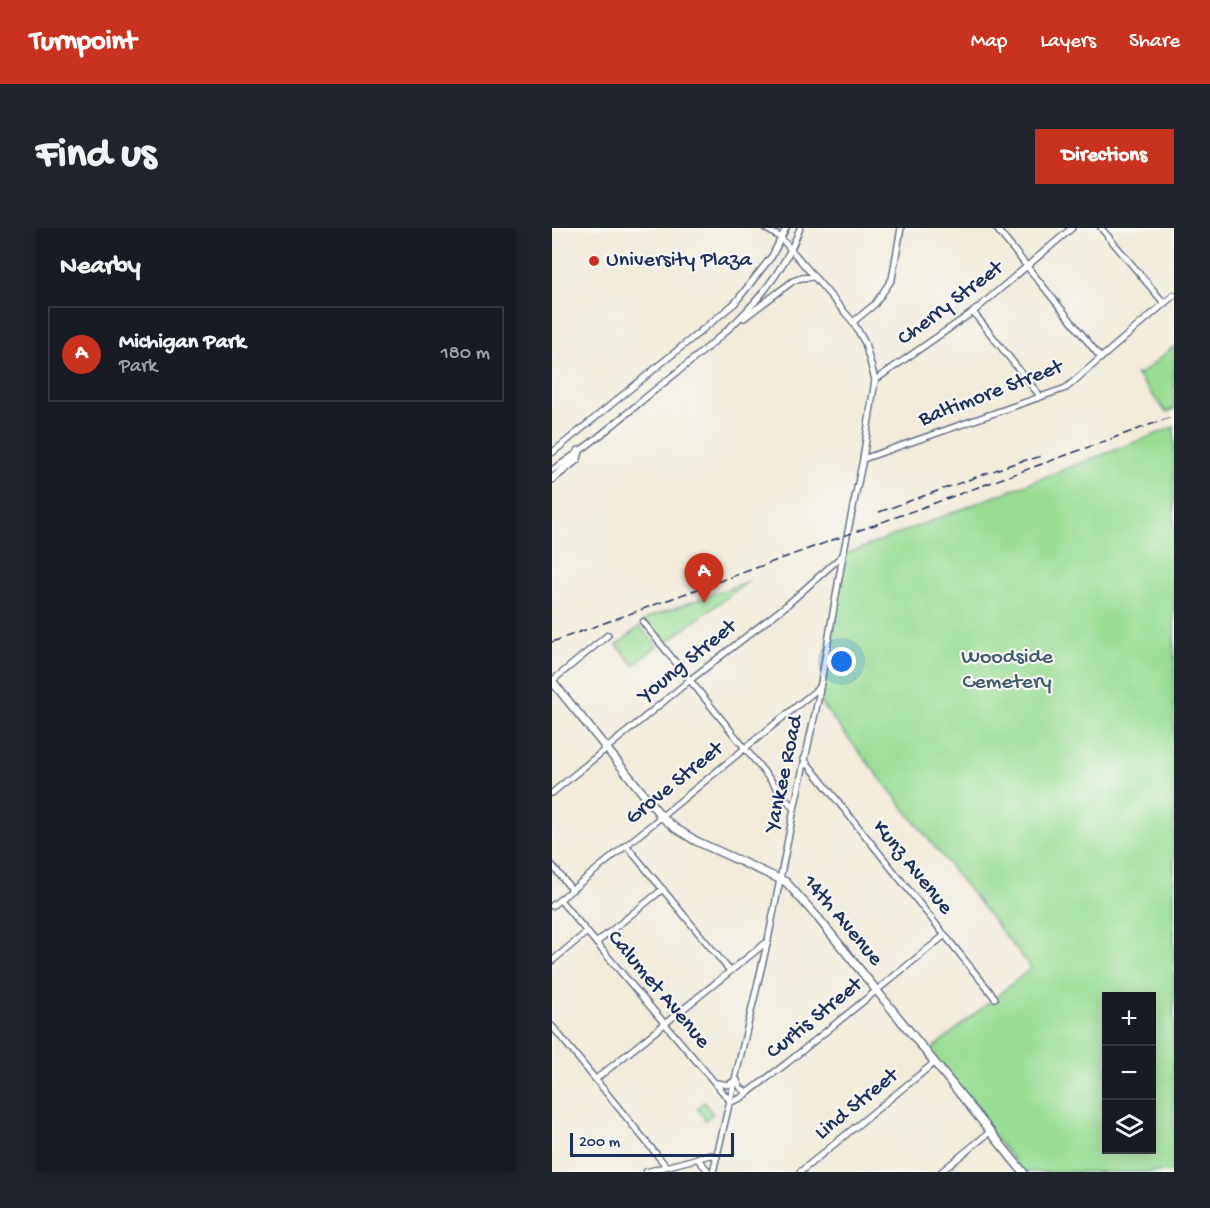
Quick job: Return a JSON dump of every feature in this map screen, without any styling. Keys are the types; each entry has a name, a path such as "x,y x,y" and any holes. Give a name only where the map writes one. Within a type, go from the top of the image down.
{"main road":[{"path":"552,479 577,459 579,451"},
{"name":"14th Avenue","path":"552,681 662,817 675,828 702,844 780,879 791,887 1023,1172"}],"street":[{"path":"765,228 781,238 853,322 865,344 875,380"},
{"path":"552,453 732,306 761,271 786,228"},
{"path":"738,322 765,290 791,250 800,228"},
{"path":"853,322 875,304 892,279 901,228"},
{"path":"996,228 1101,358"},
{"name":"Cherry Street","path":"875,380 973,312 1072,228"},
{"path":"1101,228 1164,303"},
{"path":"552,470 793,281 814,277"},
{"name":"Baltimore Street","path":"863,459 1066,388 1174,295"},
{"path":"973,312 1040,396"},
{"name":"Yankee Road","path":"711,1172 731,1102 768,940 820,687 843,555 863,459 875,380"},
{"name":"Young Street","path":"552,793 690,680 787,605 843,555"},
{"path":"643,622 794,809"},
{"path":"552,681 608,635"},
{"name":"Grove Street","path":"552,906 820,687"},
{"name":"Kunz Avenue","path":"804,759 994,998"},
{"path":"626,845 730,971"},
{"path":"552,865 572,890"},
{"path":"596,942 663,889"},
{"name":"Calumet Avenue","path":"560,900 731,1102"},
{"path":"552,961 587,932"},
{"name":"Curtis Street","path":"731,1102 749,1092 945,935"},
{"path":"596,1079 768,940"},
{"path":"552,1026 666,1166"},
{"name":"Lind Street","path":"800,1172 934,1062"},
{"path":"715,1083 728,1085 736,1079 739,1087 749,1092"},
{"path":"941,1172 991,1131"},
{"path":"646,1172 710,1155 717,1156"},
{"path":"697,1158 711,1172"}],"green space":[{"path":"1174,346 1174,409 1166,412 1136,374 1141,374"},
{"name":"Woodside Cemetery","path":"1174,427 1174,1172 1023,1172 927,1053 1031,968 818,700 843,555"},
{"path":"749,581 663,645 643,622 650,617"},
{"path":"640,626 657,646 634,665 617,645"},
{"path":"704,1102 713,1114 705,1120 697,1108"}],"railway":[{"path":"552,642 1174,416"},
{"path":"879,512 1018,462 1043,456"}],"place":[{"name":"University Plaza","path":"594,261"},
{"name":"Michigan Park","path":"704,603"}]}
